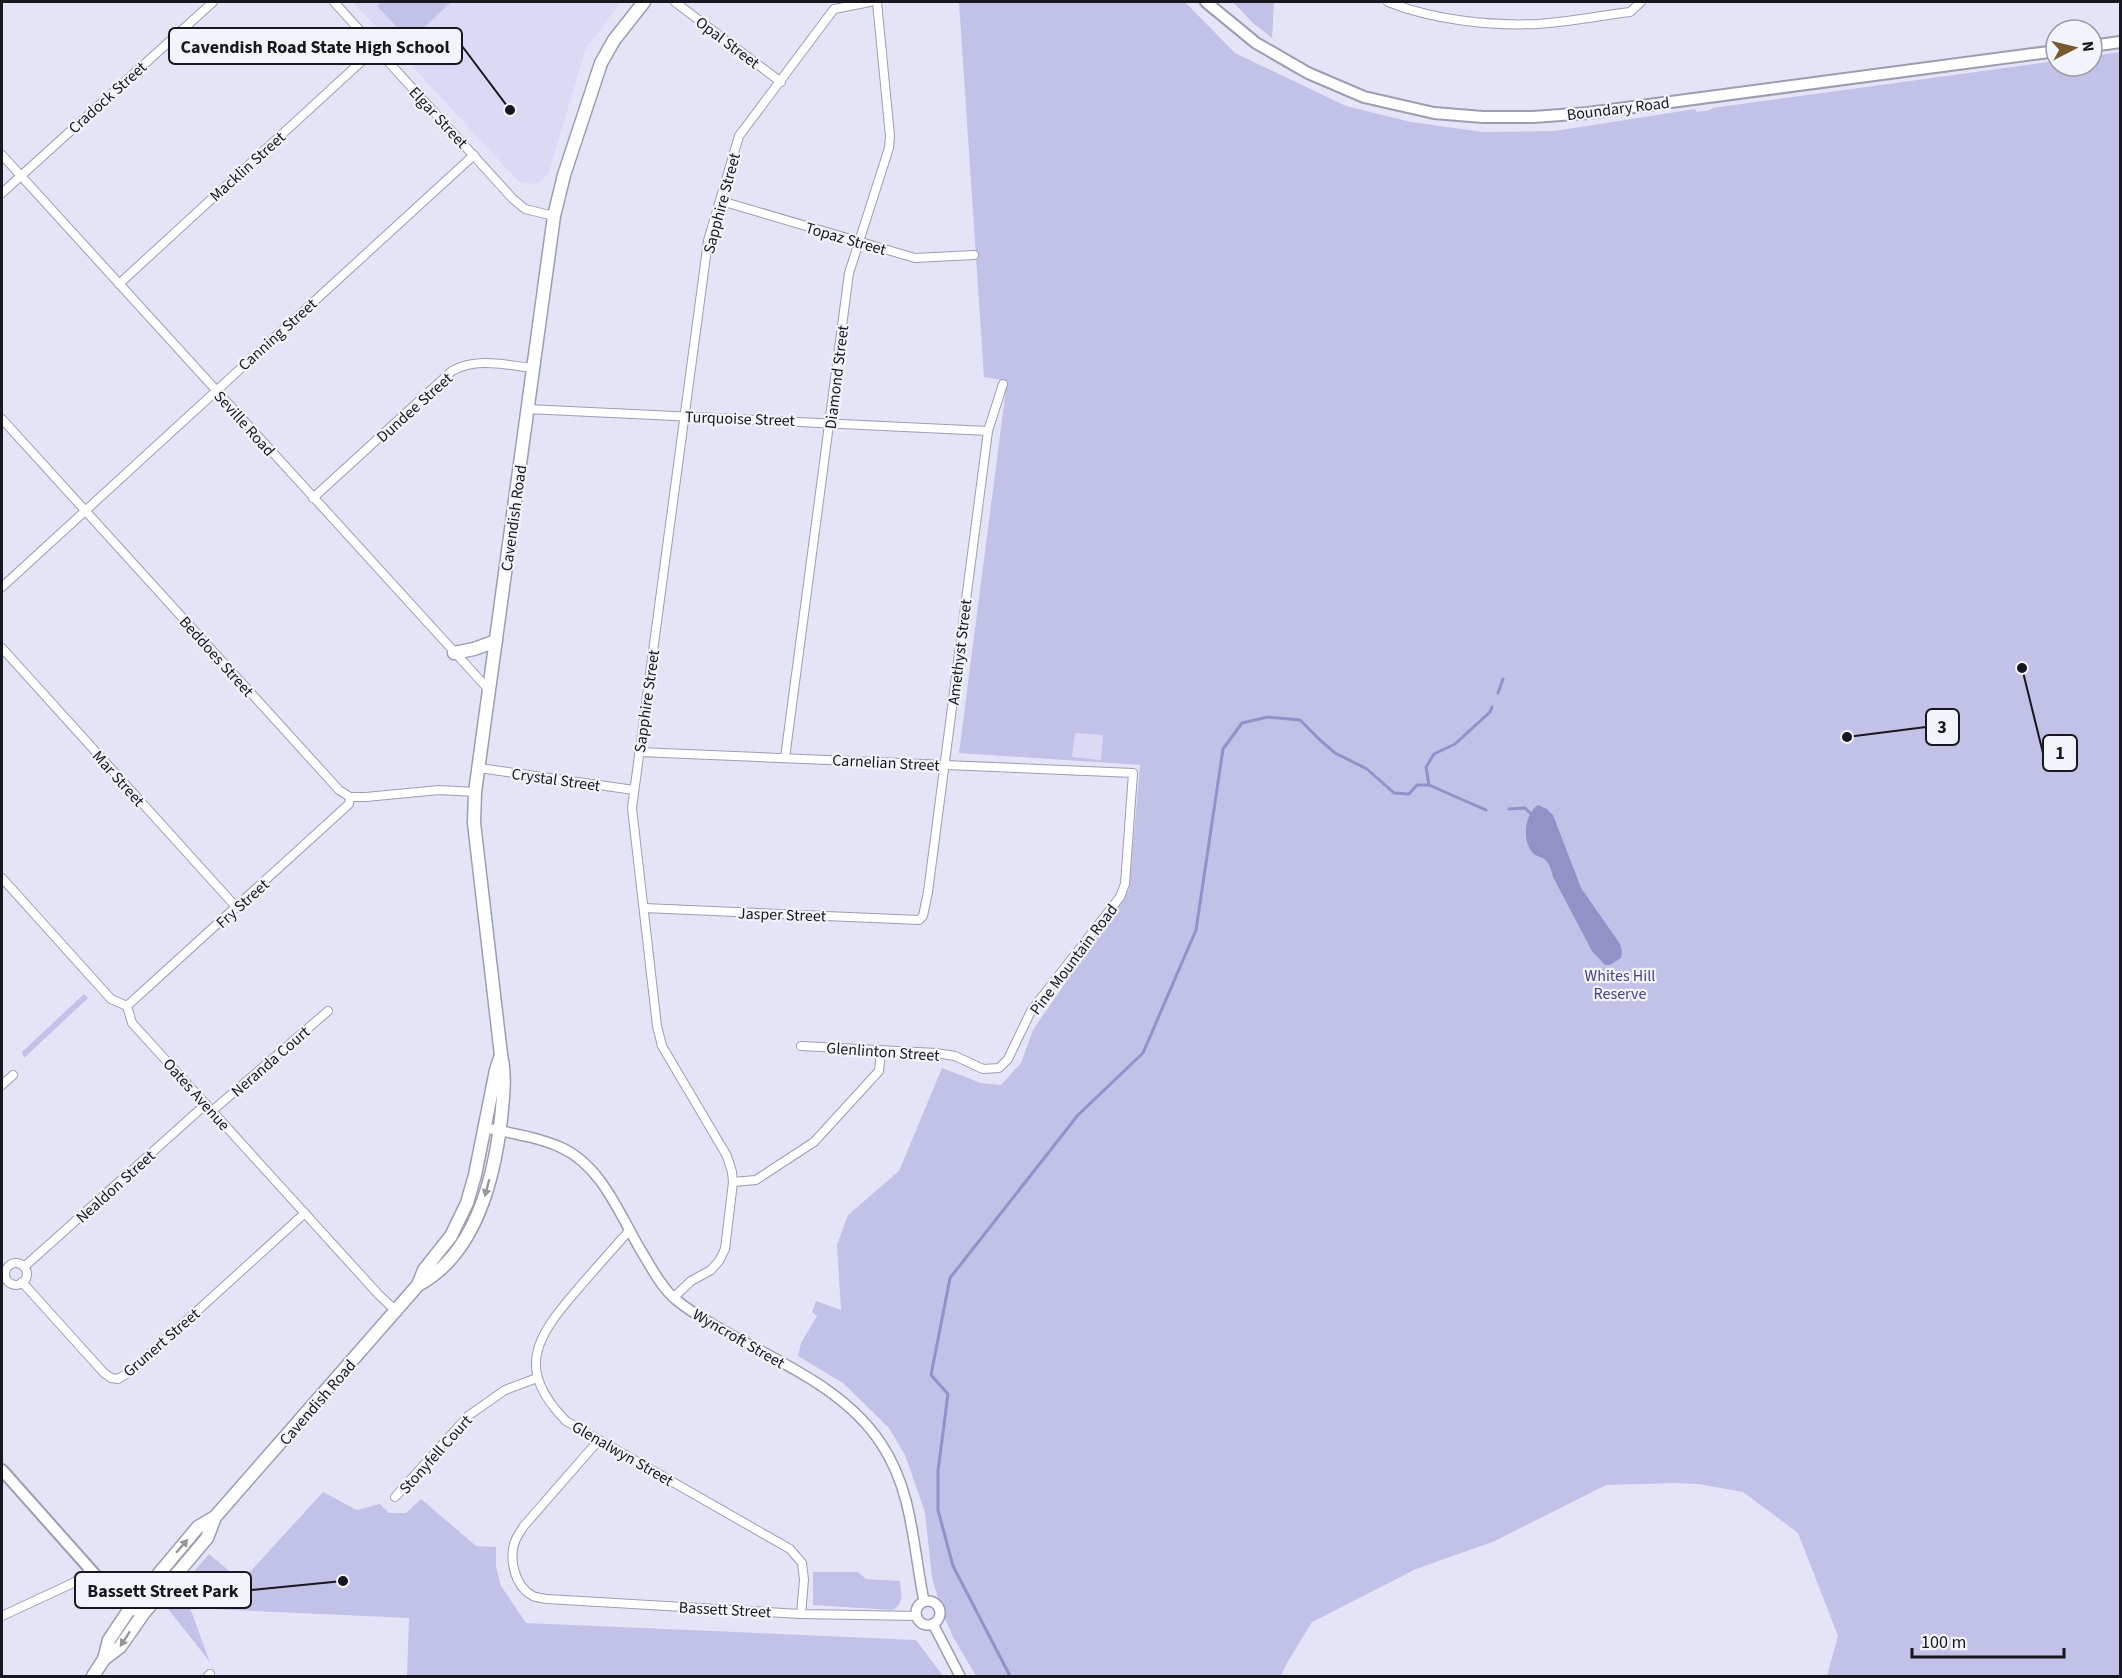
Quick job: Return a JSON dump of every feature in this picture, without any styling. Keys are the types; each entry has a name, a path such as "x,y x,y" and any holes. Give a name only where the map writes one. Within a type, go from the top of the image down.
{"main road":[{"name":"Cavendish Road","path":"418,1285 434,1277 447,1263 474,1224 488,1187 500,1131 505,1080 474,823 479,768 554,216 564,175 601,63 614,40 644,2"},
{"name":"Boundary Road","path":"1206,2 1256,43 1308,73 1364,97 1434,113 1483,117 1533,117 1588,113 2044,53"},
{"path":"2104,44 2121,42"},
{"path":"454,653 496,641"},
{"name":"Cavendish Road","path":"93,1677 104,1659 109,1640 131,1607 198,1527 215,1517 396,1311 418,1285 424,1270 451,1236 472,1190 501,1055"},
{"path":"2,1470 112,1593 143,1614"},
{"name":"Cavendish Road","path":"104,1659 120,1647 143,1614 207,1538 215,1517"}],"street":[{"name":"Cradock Street","path":"2,193 213,2"},
{"name":"Elgar Street","path":"334,2 517,203 530,210 554,216"},
{"name":"Opal Street","path":"675,2 781,82"},
{"path":"781,82 834,9 870,2"},
{"name":"Diamond Street","path":"785,758 849,273 889,148 890,136 877,2"},
{"path":"1388,2 1431,14 1468,21 1503,24 1539,24 1630,12 1641,2"},
{"name":"Macklin Street","path":"119,284 376,48"},
{"name":"Sapphire Street","path":"673,1298 691,1281 711,1270 719,1261 725,1249 733,1182 727,1156 662,1046 657,1026 632,808 708,241 739,136 781,82"},
{"name":"Seville Road","path":"2,155 489,690"},
{"name":"Canning Street","path":"2,586 474,155"},
{"name":"Topaz Street","path":"721,201 915,258 974,255"},
{"name":"Dundee Street","path":"313,498 452,371 463,364 480,363 533,368"},
{"name":"Amethyst Street","path":"919,920 923,915 928,892 988,431 1003,384"},
{"name":"Turquoise Street","path":"527,409 988,431"},
{"name":"Beddoes Street","path":"2,419 339,790 351,797"},
{"name":"Mar Street","path":"2,648 237,908"},
{"name":"Carnelian Street","path":"639,752 1133,772"},
{"name":"Crystal Street","path":"479,768 634,790"},
{"name":"Pine Mountain Road","path":"999,1068 1008,1059 1031,1011 1120,897 1125,884 1133,772"},
{"path":"351,797 439,790 476,792"},
{"name":"Fry Street","path":"127,1006 349,804 351,797"},
{"name":"Oates Avenue","path":"2,878 111,999 127,1006 132,1023 396,1311"},
{"name":"Jasper Street","path":"644,908 919,920"},
{"name":"Neranda Court","path":"212,1111 328,1011"},
{"name":"Glenlinton Street","path":"801,1046 936,1053 955,1056 983,1069 999,1068"},
{"path":"733,1182 756,1180 814,1142 879,1071 881,1051"},
{"path":"2,1085 13,1074"},
{"name":"Nealdon Street","path":"24,1267 206,1104"},
{"name":"Wyncroft Street","path":"486,1128 554,1144 576,1156 596,1176 662,1284 673,1298 840,1398 863,1421 882,1444 896,1470 905,1494 924,1601"},
{"name":"Grunert Street","path":"22,1282 104,1373 111,1378 118,1379 131,1371 305,1213"},
{"name":"Glenalwyn Street","path":"629,1231 550,1323 540,1339 535,1364 541,1390 551,1406 566,1421 790,1549 802,1563 804,1580 801,1614"},
{"path":"2,1259 8,1267"},
{"path":"16,1263 24,1267 26,1275 22,1282 15,1285 5,1284 8,1267 16,1263"},
{"name":"Stonyfell Court","path":"396,1497 468,1416 505,1390 537,1378"},
{"name":"Bassett Street","path":"598,1441 515,1540 514,1571 523,1587 533,1596 547,1599 801,1614 917,1616"},
{"path":"2,1616 73,1583 91,1570"},
{"path":"924,1601 934,1602 940,1608 940,1618 933,1624 923,1624 917,1616 918,1607 924,1601"},
{"path":"933,1624 960,1677"}],"shaded area":[{"path":"353,2 621,2 586,48 549,172 541,182 531,184 518,181"},
{"path":"1075,733 1103,735 1101,760 1072,757"},
{"path":"1538,805 1553,815 1581,888 1620,944 1621,958 1610,965 1605,965 1592,951 1548,863 1530,849 1526,838 1526,825 1531,813"}],"green space":[{"path":"382,2 451,2 410,41 377,6"},
{"name":"Whites Hill Reserve","path":"959,2 1185,2 1235,53 1346,106 1411,122 1483,132 1555,131 1695,109 1697,112 1712,108 2044,63 2044,78 2104,78 2104,54 2120,52 2120,1676 1827,1676 1838,1636 1798,1533 1743,1492 1678,1483 1606,1485 1495,1541 1416,1569 1312,1622 1281,1676 976,1676 953,1637 942,1612 932,1578 925,1512 905,1455 889,1428 843,1383 798,1356 801,1343 817,1316 812,1312 816,1301 841,1310 837,1245 848,1215 899,1171 942,1068 981,1083 1001,1085 1021,1063 1033,1030 1129,890 1140,765 959,753 1007,381 984,377","holes":["1075,733 1103,735 1101,760 1072,757"]},
{"path":"1233,2 1274,2 1272,38 1253,23"},
{"path":"84,994 88,998 24,1058 22,1052"},
{"path":"323,1492 357,1510 380,1504 389,1513 406,1513 421,1499 476,1546 496,1547 496,1567 501,1586 526,1623 916,1640 943,1676 407,1676 409,1618 190,1608 210,1662 165,1605 209,1554 234,1575 249,1573"},
{"path":"813,1572 858,1572 866,1579 900,1581 901,1601 893,1610 813,1605"}],"waterway":[{"path":"1498,693 1503,679"},
{"path":"1429,785 1426,767 1434,754 1455,744 1490,712 1492,707"},
{"path":"1010,1676 953,1566 938,1510 938,1471 948,1394 931,1375 950,1278 1078,1115 1143,1053 1196,930 1223,749 1242,723 1268,717 1300,720 1335,753 1367,769 1394,793 1409,794 1417,785 1429,785 1486,810"},
{"path":"1509,809 1525,808 1530,813"}],"place":[{"name":"Cavendish Road State High School","path":"510,110"},
{"name":"1","path":"2022,668"},
{"name":"3","path":"1847,737"},
{"name":"Bassett Street Park","path":"343,1581"}]}
